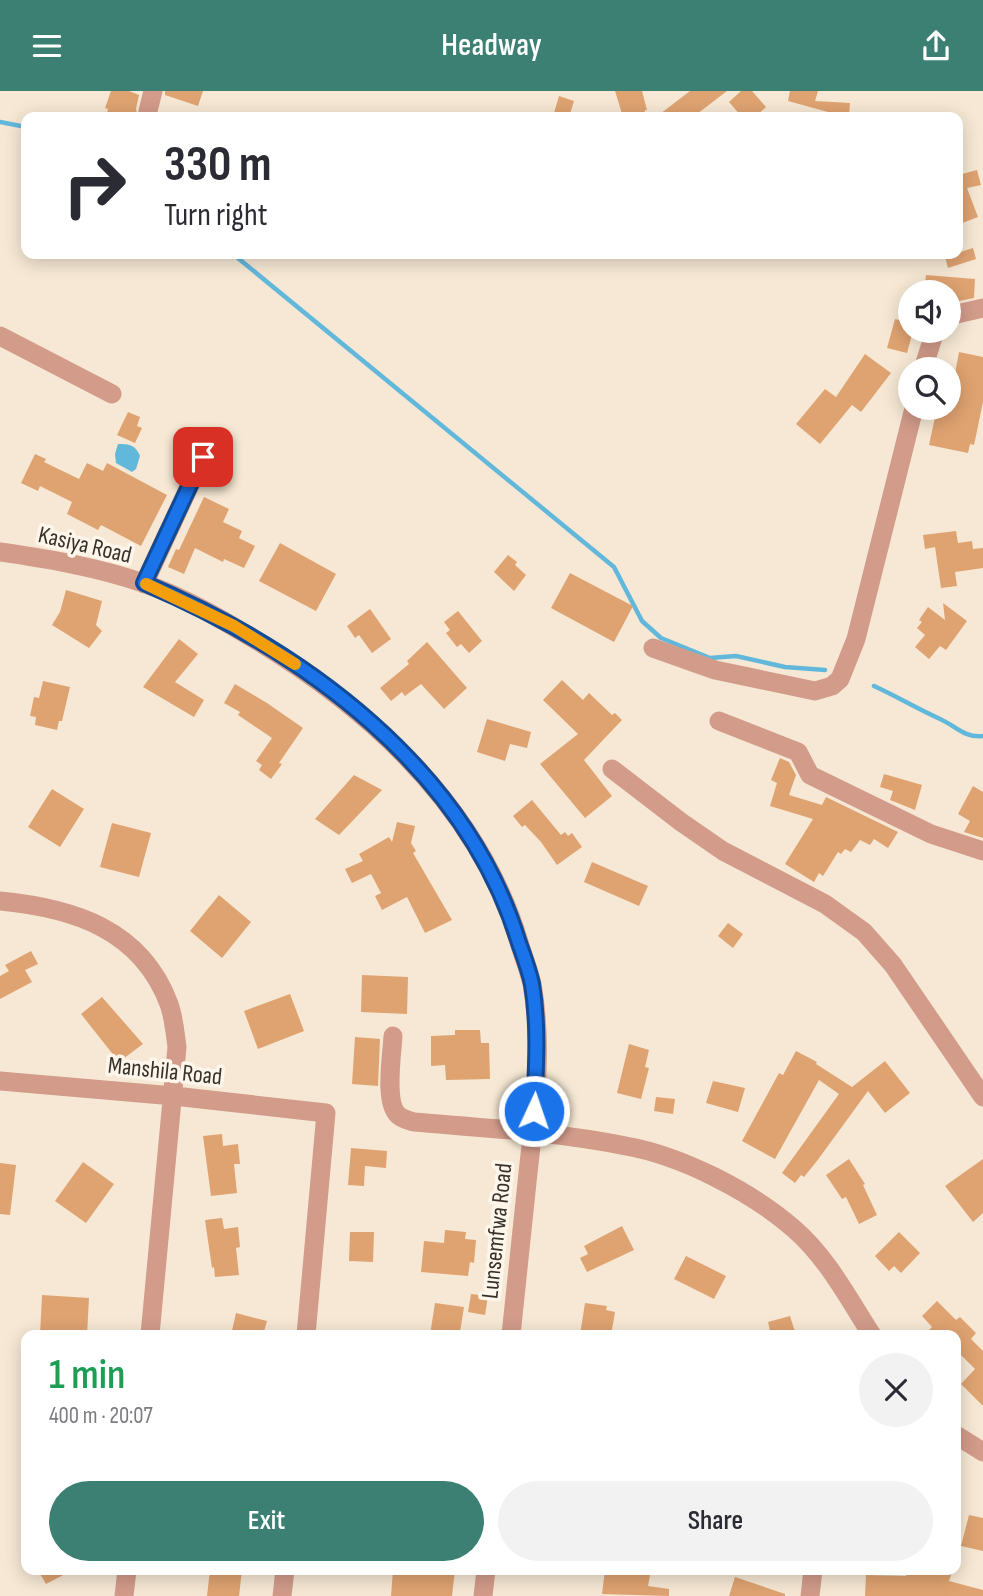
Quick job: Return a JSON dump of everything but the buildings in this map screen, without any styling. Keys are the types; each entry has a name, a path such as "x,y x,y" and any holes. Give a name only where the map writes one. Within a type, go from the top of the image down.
{"street":[{"path":"148,111 153,91"},
{"path":"961,313 983,308"},
{"path":"0,336 112,394"},
{"path":"653,648 685,662 715,670 815,691 832,686 840,679 856,639 911,420"},
{"path":"144,583 203,457"},
{"name":"Kasiya Road","path":"0,552 77,565 144,583 234,626 289,660 363,716 412,760 450,805 488,864 512,918 531,983 537,1048 533,1132"},
{"path":"719,721 797,752 810,775 930,834 983,851"},
{"path":"612,769 681,823 723,851 825,904 864,932 893,965 983,1097"},
{"path":"0,901 31,904 72,913 103,926 132,948 155,975 169,1006 177,1047 151,1330"},
{"path":"393,1036 390,1091 392,1107 400,1118 414,1122 533,1132 629,1146 686,1164 745,1194 794,1228 831,1269 869,1330"},
{"name":"Manshila Road","path":"0,1081 326,1113 306,1330"},
{"name":"Lunsemfwa Road","path":"512,1330 533,1132"},
{"path":"961,1438 983,1453"},
{"path":"124,1596 126,1575"},
{"path":"282,1596 284,1575"},
{"path":"483,1596 485,1575"},
{"path":"810,1596 812,1575"}],"water":[{"path":"118,444 132,446 140,456 136,469 132,472 116,463"}],"waterway":[{"path":"0,122 21,126"},
{"path":"239,259 614,567 642,621 661,638 710,658 736,656 785,667 825,670"},
{"path":"874,686 964,733 983,736"}],"slow traffic":[{"path":"146,584 234,626 295,664"}],"route":[{"path":"203,457 144,583 234,626 289,660 363,716 412,760 450,805 488,864 512,918 531,983 537,1048 534,1111"}]}
